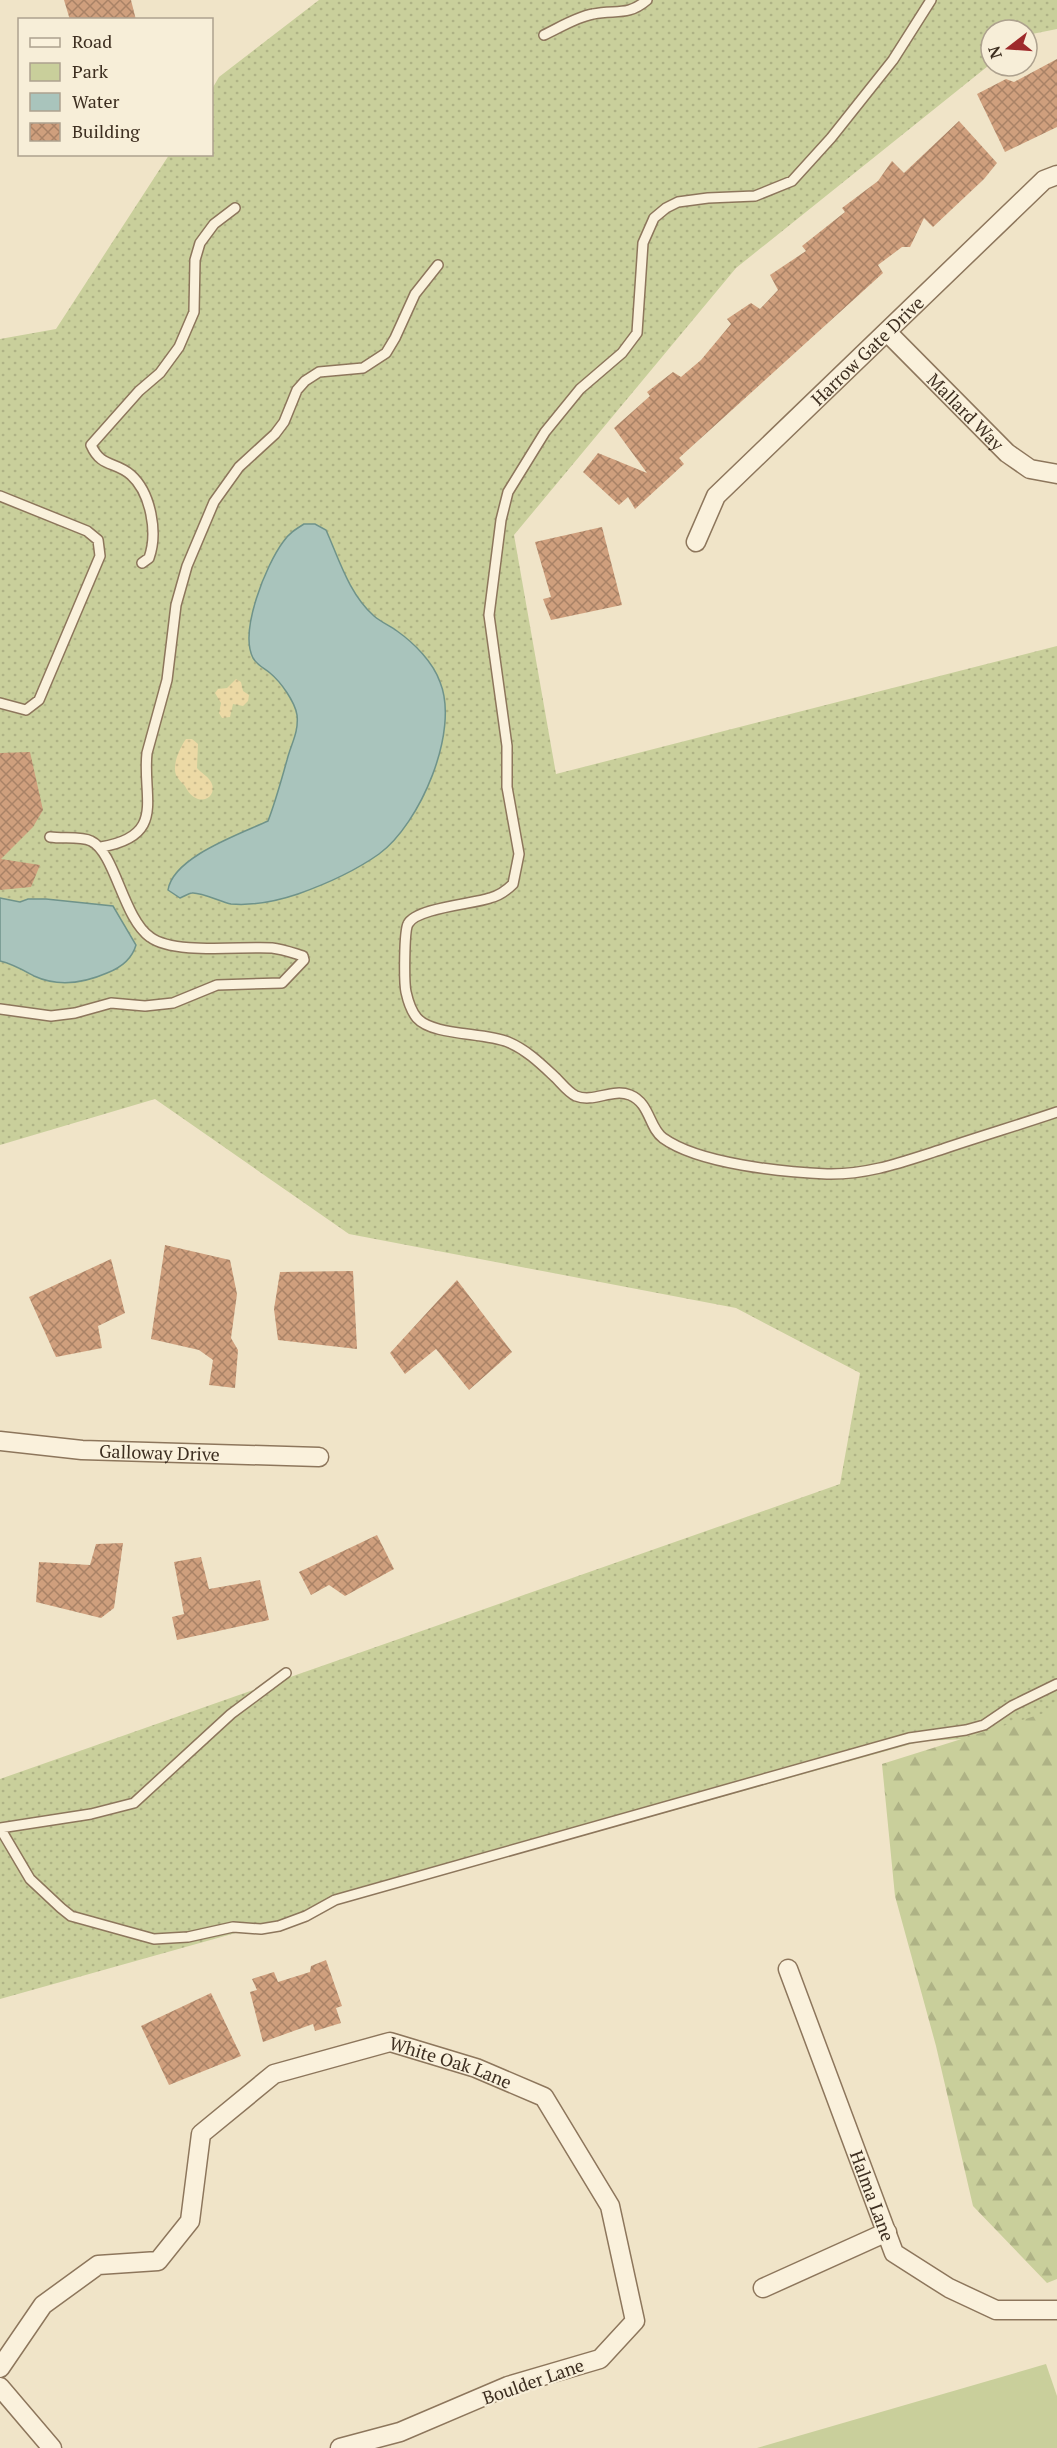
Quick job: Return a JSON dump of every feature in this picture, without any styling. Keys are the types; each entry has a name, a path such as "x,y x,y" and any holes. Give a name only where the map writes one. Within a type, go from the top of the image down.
{"street":[{"name":"Harrow Gate Drive","path":"696,542 716,496 1044,180 1057,175"},
{"name":"Mallard Way","path":"887,332 1007,453 1030,469 1057,474"},
{"name":"Galloway Drive","path":"0,1441 82,1450 319,1457"},
{"name":"Halma Lane","path":"788,1970 894,2253 949,2288 996,2310 1057,2310"},
{"name":"White Oak Lane","path":"0,2368 42,2305 98,2265 158,2261 190,2221 201,2134 274,2074 390,2042 476,2068 544,2097 610,2206"},
{"name":"Boulder Lane","path":"340,2448 400,2432 508,2386 600,2359 635,2321 610,2206"},
{"path":"763,2288 886,2232"},
{"path":"0,2387 52,2448"}],"lane":[{"path":"544,35 593,14 624,13 637,8 647,0"},
{"path":"931,0 893,60 831,138 792,181 755,196 678,202 666,207 654,218 647,230 640,260 637,333 622,353 580,389 545,432 508,492 501,520 489,615 507,746 507,787 519,854 513,884 491,898 446,907 413,918 407,925 405,989 416,1017 431,1028 500,1039 519,1047 541,1063 575,1096 589,1098 616,1092 631,1095 645,1108 658,1135 688,1150 728,1162 792,1171 857,1173 893,1165 1057,1112"},
{"path":"142,563 149,558 154,537 149,509 141,487 131,475 96,457 91,445 139,391 160,373 178,347 194,312 195,260 200,243 214,224 235,208"},
{"path":"101,847 126,840 139,829 145,820 149,798 147,753 167,680 176,605 187,566 214,502 239,466 275,434 284,422 297,390 305,381 319,372 363,368 386,353 415,294 438,265"},
{"path":"0,496 87,531 98,540 100,556 39,700 26,710 0,703"},
{"path":"0,1009 51,1016 75,1013 111,1003 173,1004 217,985 282,983 304,960 303,956 276,948 191,948 175,946 149,937 127,905 101,847 89,839 51,837"},
{"path":"286,1673 231,1714 134,1803 91,1814 0,1828 30,1879 50,1900 71,1916 154,1939 188,1937 233,1927 261,1929 291,1923 325,1904 346,1897 909,1738 966,1730 984,1725 1012,1706 1057,1684"}],"green space":[{"path":"319,0 1057,0 1057,29 1039,33 1039,18 979,18 979,73 736,268 514,535 556,774 1057,646 1057,1735 922,1741 0,1999 0,1779 840,1484 860,1373 736,1308 349,1234 155,1099 0,1145 0,339 56,329 168,156 213,156 213,87 219,77"},
{"path":"1057,1709 1057,2279 1047,2283 973,2206 936,2046 895,1896 882,1764"},
{"path":"1046,2364 1057,2396 1057,2448 757,2448"}],"sand":[{"path":"236,679 241,682 243,691 249,695 248,701 243,706 233,704 230,717 222,718 219,713 221,703 215,693 218,689 227,688"},
{"path":"186,739 192,739 198,744 197,768 212,785 211,795 206,799 202,800 192,796 176,775 176,761"}],"water":[{"path":"304,524 315,524 326,530 351,587 365,607 410,641 428,660 437,675 445,702 445,725 432,775 422,799 394,840 379,854 340,877 298,894 257,904 231,904 196,893 180,898 168,890 173,878 182,867 209,848 268,821 274,806 296,732 297,715 283,687 253,658 249,632 256,599 276,552 292,532"},
{"path":"0,898 20,902 28,899 46,899 113,906 136,945 132,955 125,962 98,976 62,983 34,976 14,965 0,961"}],"building":[{"path":"64,0 131,0 136,18 69,18"},
{"path":"1057,59 1057,127 1005,152 977,94 1006,79 1014,82 1021,78 1039,78 1039,69"},
{"path":"959,121 997,163 984,179 933,227 924,218 910,247 902,247 878,265 883,273 679,458 684,464 635,509 628,497 619,505 583,472 598,453 647,473 614,428 650,396 647,392 673,372 681,377 701,360 731,324 727,319 751,303 760,309 778,290 770,275 806,251 802,246 845,212 842,208 878,181 892,161 904,173"},
{"path":"602,527 622,605 551,620 543,599 551,597 535,542"},
{"path":"30,752 43,810 33,827 1,859 40,865 31,887 0,890 0,753"},
{"path":"165,1245 230,1260 237,1294 231,1338 238,1350 235,1388 209,1385 213,1360 199,1350 151,1339"},
{"path":"111,1259 125,1313 98,1326 102,1348 56,1357 29,1297"},
{"path":"353,1271 357,1349 278,1340 274,1309 280,1272"},
{"path":"457,1280 512,1352 469,1390 436,1349 405,1374 390,1353"},
{"path":"377,1535 394,1569 345,1596 329,1585 311,1595 299,1572"},
{"path":"123,1543 114,1608 101,1618 36,1602 39,1562 90,1565 96,1544"},
{"path":"201,1557 209,1589 260,1580 269,1620 177,1640 172,1617 184,1614 174,1562"},
{"path":"326,1960 342,2006 336,2008 341,2023 315,2031 313,2024 263,2042 250,1992 257,1990 252,1979 274,1972 278,1982 310,1972 311,1966"},
{"path":"211,1993 241,2056 169,2085 141,2026"}]}
